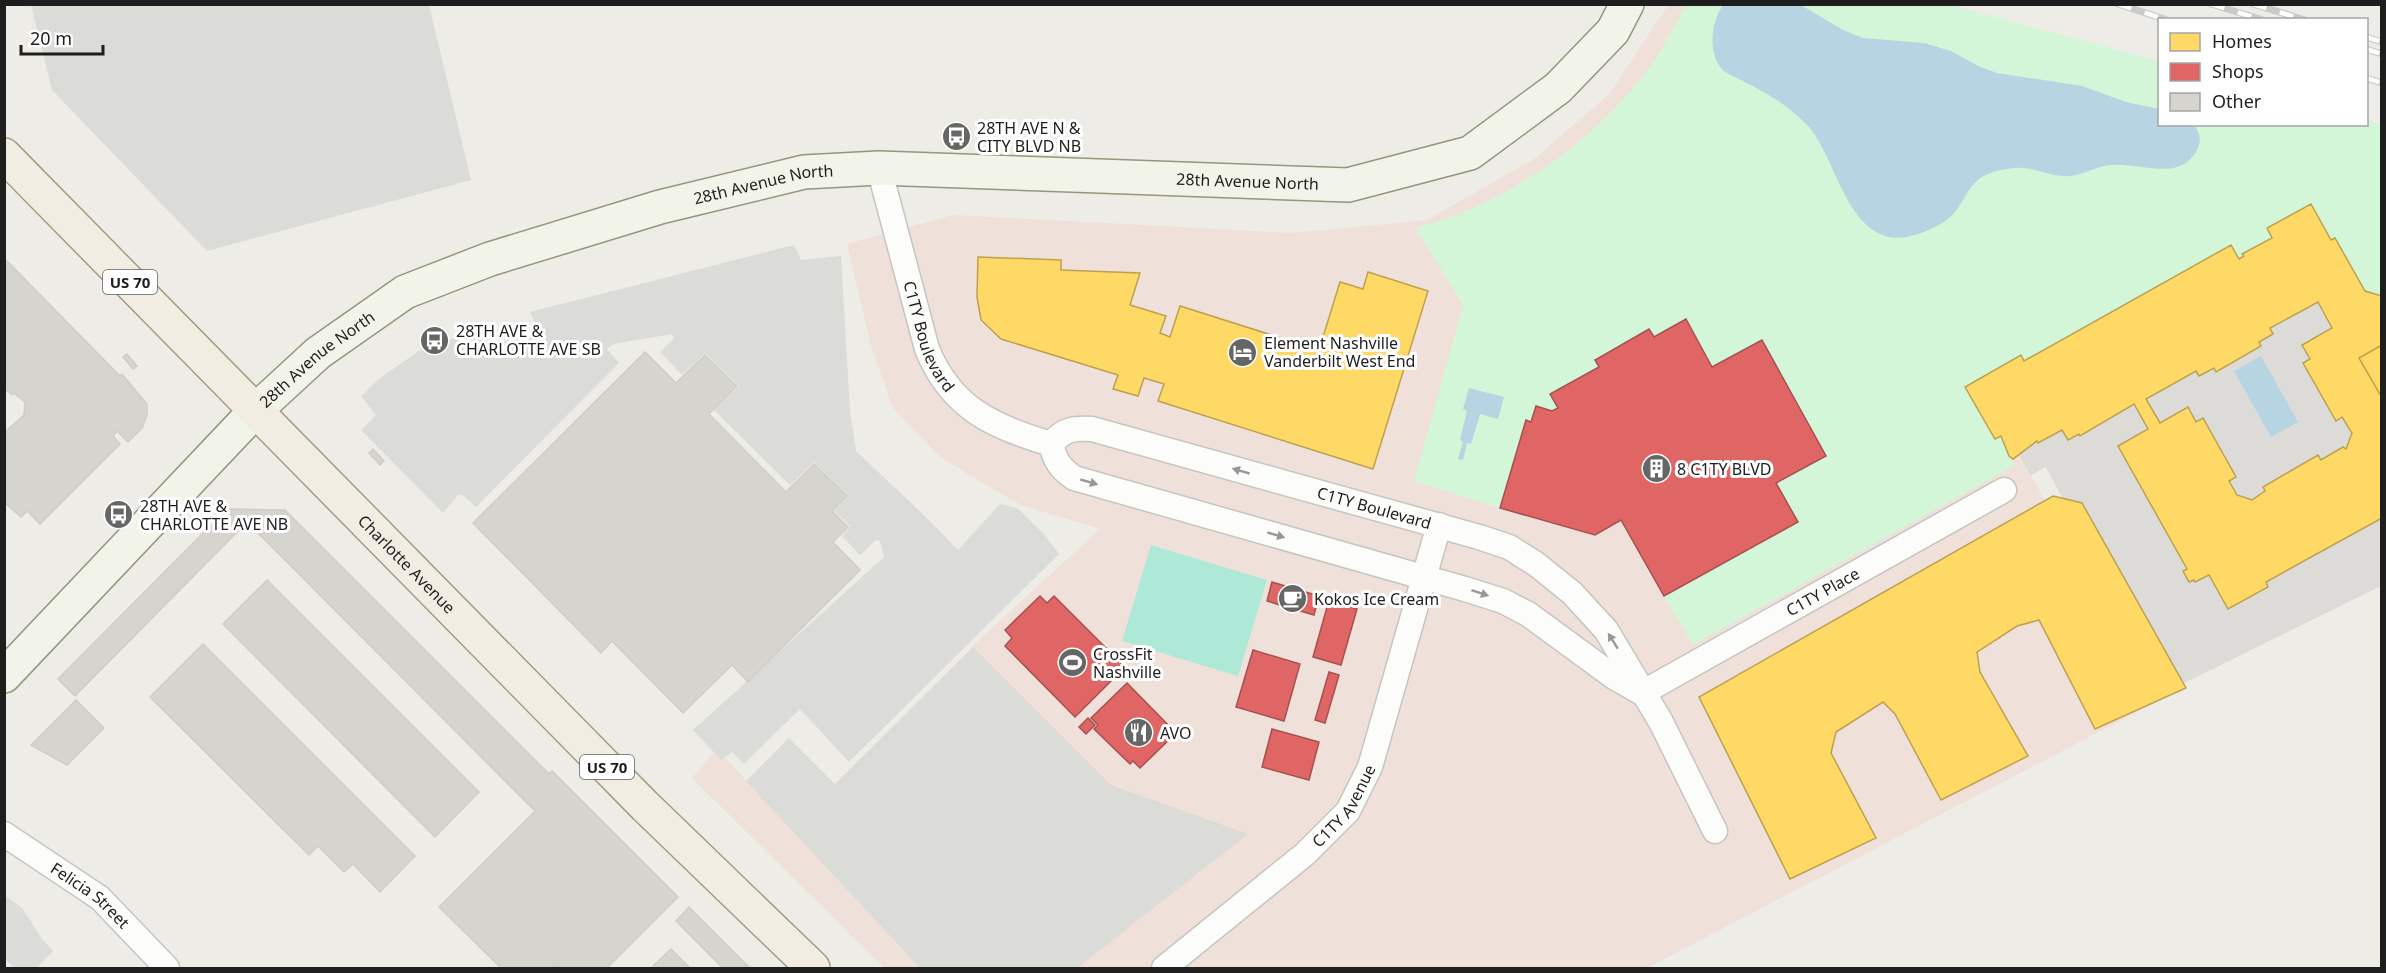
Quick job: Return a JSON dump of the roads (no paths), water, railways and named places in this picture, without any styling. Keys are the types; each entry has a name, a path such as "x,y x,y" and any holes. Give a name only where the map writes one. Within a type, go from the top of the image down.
{"main road":[{"name":"28th Avenue North","path":"4,676 256,410 318,353 405,292 490,259 660,207 804,172 879,168 1348,185 1470,153 1558,88 1613,31 1627,4"},
{"name":"Charlotte Avenue","path":"4,155 645,806 813,969"}],"street":[{"name":"C1TY Boulevard","path":"879,168 927,349 940,376 960,400 982,417 1011,432 1051,444"},
{"name":"C1TY Boulevard","path":"1051,444 1060,433 1074,428 1092,429 1439,525 1509,547 1553,576 1587,608 1606,630 1661,722 1714,831"},
{"name":"C1TY Boulevard","path":"1051,444 1055,461 1063,471 1074,478 1482,594 1528,614 1614,677 1642,693"},
{"name":"C1TY Place","path":"1642,693 2004,490"},
{"name":"C1TY Avenue","path":"1164,969 1305,854 1348,811 1370,767 1439,525"},
{"name":"Felicia Street","path":"4,834 100,898 167,969"}],"water":[{"path":"1724,4 1801,5 1843,30 1863,38 1924,43 1951,51 1978,66 1997,73 2082,86 2126,102 2158,109 2158,126 2195,126 2200,137 2199,146 2190,160 2180,166 2170,168 2111,165 2069,176 2020,168 1996,171 1979,179 1950,218 1934,228 1906,237 1889,237 1874,230 1861,220 1842,189 1818,140 1808,126 1779,102 1725,72 1719,65 1712,39 1719,11"},
{"path":"2261,356 2298,422 2271,437 2234,371"},
{"path":"1469,388 1504,397 1498,419 1480,414 1471,444 1467,443 1463,460 1458,459 1467,411 1463,409"}],"railway":[{"path":"2118,4 2161,18"},
{"path":"2211,4 2256,18"},
{"path":"2253,4 2298,18"},
{"path":"2368,38 2382,42"},
{"path":"2368,50 2382,54"},
{"path":"2368,79 2382,83"}],"place":[{"name":"28TH AVE N & CITY BLVD NB","path":"956,137"},
{"name":"28TH AVE & CHARLOTTE AVE SB","path":"435,340"},
{"name":"Element Nashville Vanderbilt West End","path":"1243,352"},
{"name":"8 C1TY BLVD","path":"1656,469"},
{"name":"28TH AVE & CHARLOTTE AVE NB","path":"119,515"},
{"name":"Kokos Ice Cream","path":"1293,599"},
{"name":"CrossFit Nashville","path":"1072,663"},
{"name":"AVO","path":"1139,733"}]}
